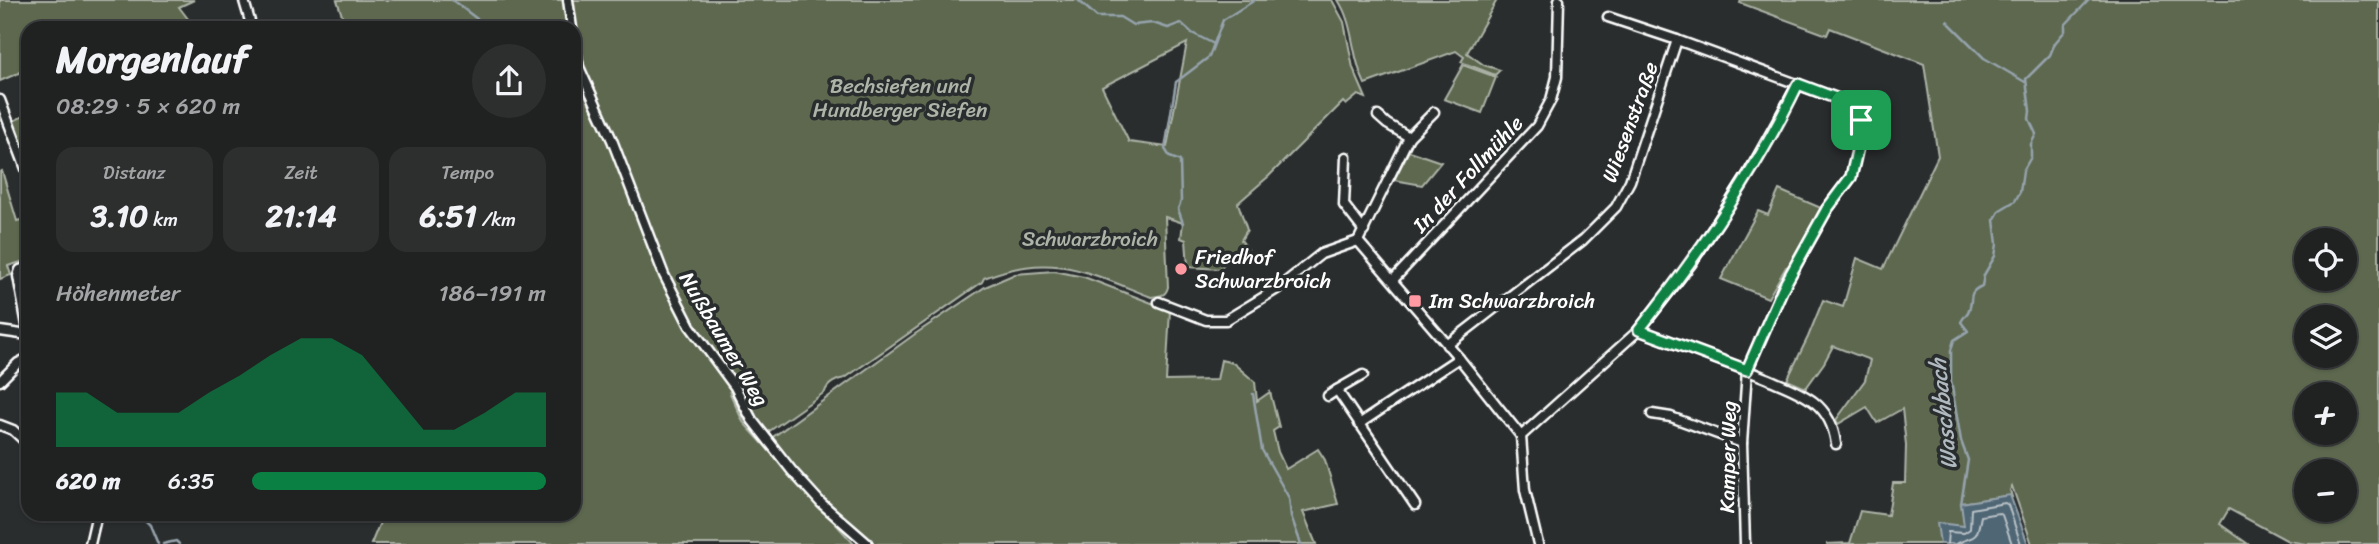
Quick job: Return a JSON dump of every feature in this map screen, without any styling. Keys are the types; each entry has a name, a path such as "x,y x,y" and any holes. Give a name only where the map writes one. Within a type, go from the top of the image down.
{"street":[{"path":"568,0 571,21"},
{"name":"In der Follmühle","path":"1393,280 1537,126 1551,100 1556,77 1559,0"},
{"path":"244,1 250,21"},
{"path":"1521,436 1639,330 1691,264 1748,174 1798,84 1608,17"},
{"name":"Wiesenstraße","path":"1447,345 1583,240 1616,207 1630,181 1677,40"},
{"name":"Nußbaumer Weg","path":"581,71 612,140 664,275 691,326 735,387 752,420 792,471 821,503 868,544"},
{"name":"Kamper Weg","path":"1745,544 1742,443 1747,370 1783,288 1827,209 1851,177 1863,125 1857,106 1798,84"},
{"path":"0,100 21,156"},
{"path":"1159,302 1206,320 1226,320 1277,289 1321,254 1358,241 1409,137 1434,112"},
{"path":"1378,116 1409,137"},
{"path":"1346,157 1344,205 1364,231"},
{"path":"1358,241 1459,358 1521,436 1525,492 1538,544"},
{"path":"21,270 18,276 21,293"},
{"path":"1639,330 1747,370 1803,395 1816,403 1827,416 1835,432 1836,444"},
{"path":"0,331 21,332"},
{"path":"1359,424 1459,358"},
{"path":"0,381 21,362"},
{"path":"1328,396 1363,375"},
{"path":"1336,390 1415,505"},
{"path":"1652,414 1671,417 1742,443"},
{"path":"0,425 13,430 21,437"},
{"path":"90,544 95,521"}],"green space":[{"path":"0,0 194,0 179,7 190,21 21,21 21,72 0,81"},
{"path":"337,0 1332,0 1344,22 1353,68 1366,98 1358,95 1346,105 1343,102 1238,203 1247,230 1241,240 1248,249 1241,257 1234,250 1220,269 1188,267 1186,240 1181,238 1183,223 1165,217 1168,287 1161,295 1151,297 1069,268 1030,266 1008,270 984,278 845,378 833,382 825,392 761,437 745,421 729,391 743,422 854,544 371,544 381,521 581,521 581,21 344,21","holes":["1187,43 1167,147 1129,142 1102,87"]},
{"path":"1338,0 1497,0 1467,53 1484,65 1500,70 1495,75 1461,62 1464,57 1456,51 1365,84 1347,20"},
{"path":"1741,0 2379,0 2379,544 2306,544 2288,541 2229,509 2220,524 2248,544 2032,544 2012,486 2012,497 1961,503 1965,526 1940,544 1826,544 1850,543 1860,511 1888,515 1893,483 1905,483 1906,445 1902,409 1877,423 1867,407 1838,424 1836,420 1865,380 1870,360 1833,346 1806,388 1787,380 1823,300 1843,307 1857,258 1883,269 1938,156 1924,64 1830,28 1827,35 1740,3"},
{"path":"1463,65 1496,77 1482,113 1444,99"},
{"path":"21,117 21,142 13,121"},
{"path":"1409,151 1441,162 1422,185 1394,180"},
{"path":"2,171 17,221 21,220 21,262 8,266 11,275 0,279"},
{"path":"1779,190 1821,208 1806,240 1768,298 1721,279 1758,211 1768,215"},
{"path":"1054,271 1084,277 1170,310 1166,381 1217,380 1221,360 1233,363 1255,382 1257,401 1270,392 1279,427 1273,431 1286,469 1318,449 1325,460 1338,504 1303,512 1316,544 860,544 766,442 985,287 1015,274"}],"water":[{"path":"2010,495 2028,544 1940,544 1937,523 1964,526 1961,503"}],"waterway":[{"path":"452,0 480,21"},
{"path":"1078,0 1097,17 1120,17 1133,25 1153,23 1168,28 1181,23 1192,33 1214,44"},
{"path":"1183,223 1178,209 1181,201 1180,161 1170,157 1165,149 1176,82 1209,57 1223,20 1255,0"},
{"name":"Waschbach","path":"1961,504 1968,460 1961,441 1951,381 1951,350 1954,340 1968,331 1961,322 1970,308 1972,294 1982,286 1984,275 1995,256 1997,244 1994,220 2000,210 2015,201 2020,192 2023,171 2031,157 2031,144 2036,134 2029,119 2026,79 2050,55 2055,43 2065,31 2065,25 2089,0"},
{"path":"1947,21 1984,58 2025,82"},
{"path":"1253,394 1262,450 1289,498 1291,516 1301,544"},
{"path":"146,521 158,544"},
{"path":"163,544 176,541 179,544"}],"place":[{"name":"Friedhof Schwarzbroich","path":"1181,269"},
{"name":"Im Schwarzbroich","path":"1415,301"}],"route":[{"path":"1798,84 1857,106 1861,120 1863,125 1851,177 1827,209 1783,288 1747,370 1639,330 1691,264 1734,198 1798,84"}],"park label":[{"name":"Bechsiefen und Hundberger Siefen","path":"900,98"},
{"name":"Schwarzbroich","path":"1090,239"}]}
